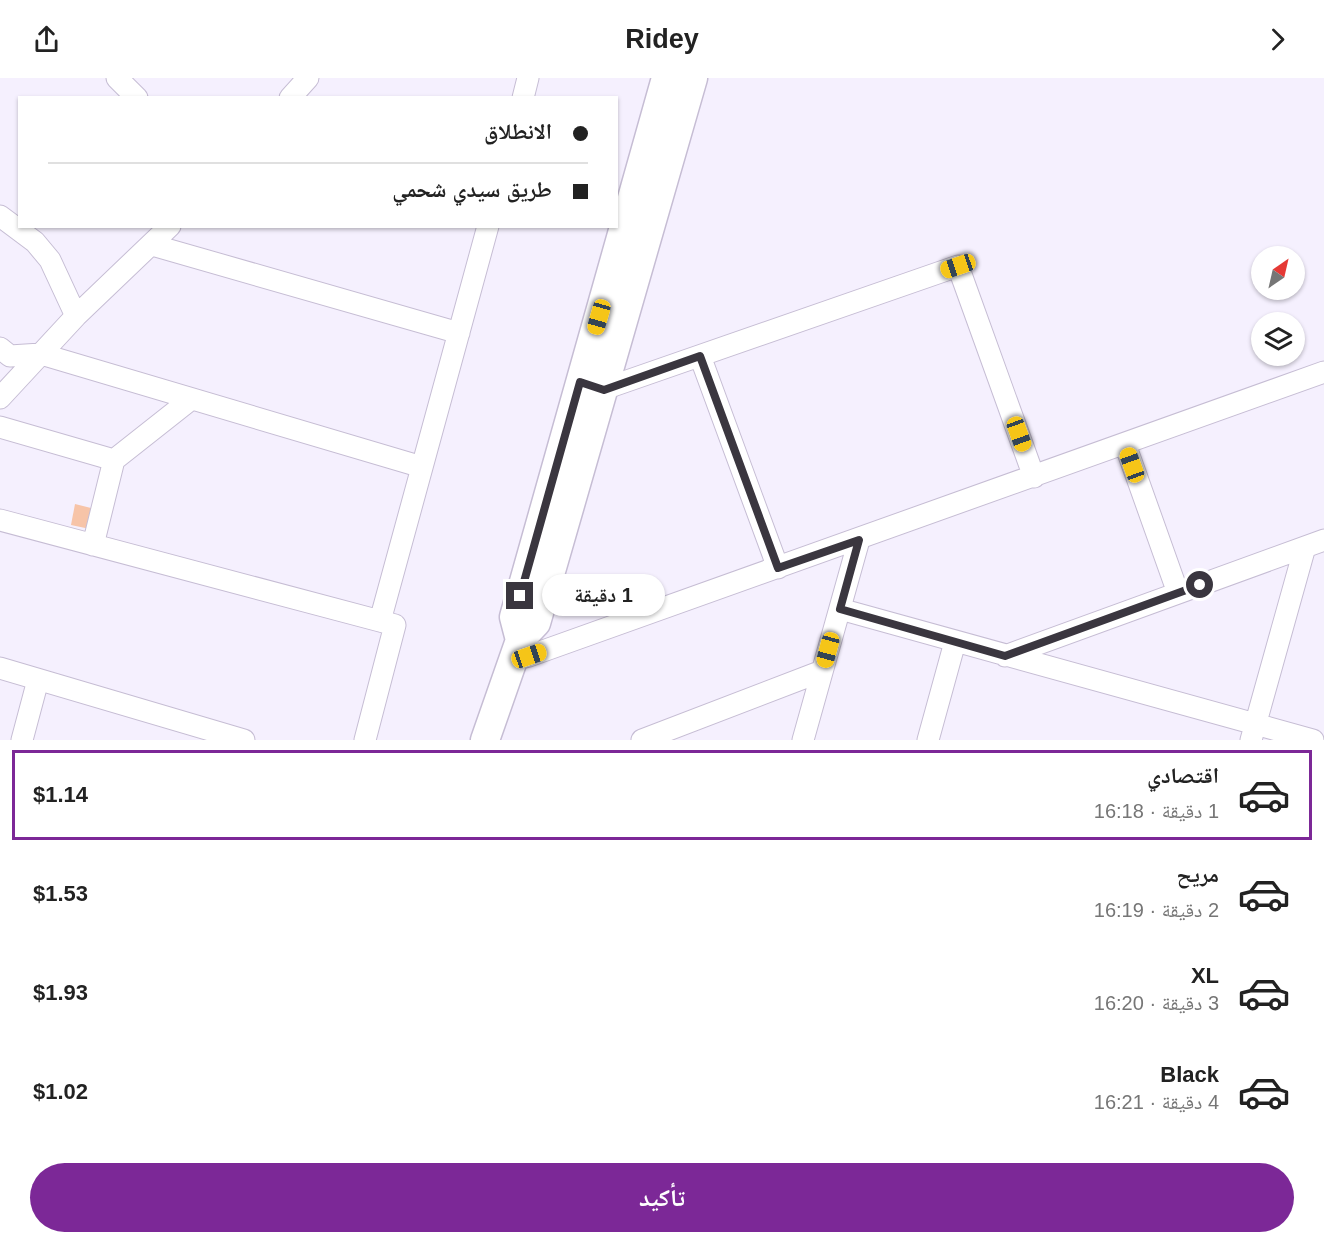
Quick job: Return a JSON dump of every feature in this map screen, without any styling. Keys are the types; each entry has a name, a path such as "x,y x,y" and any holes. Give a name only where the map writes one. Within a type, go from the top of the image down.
{"main road":[{"path":"485,740 516,650 536,622 666,78"},
{"path":"592,386 693,78"}],"street":[{"path":"117,78 135,96"},
{"path":"292,96 308,78"},
{"path":"524,96 528,78"},
{"path":"0,216 35,242 50,260 76,316"},
{"path":"0,398 76,316 168,228"},
{"path":"380,621 487,228"},
{"path":"152,245 459,333"},
{"path":"592,386 700,356 958,266 1034,477"},
{"path":"0,348 10,356 41,354 422,467"},
{"path":"700,356 778,568"},
{"path":"516,650 529,656 1324,372"},
{"path":"93,545 114,460 190,400"},
{"path":"0,427 114,460"},
{"path":"1125,444 1178,593"},
{"path":"0,520 395,625 365,740"},
{"path":"803,740 859,540"},
{"path":"1005,656 1315,544"},
{"path":"1253,732 1315,544"},
{"path":"840,609 1005,656 1253,732 1313,740"},
{"path":"928,740 955,642"},
{"path":"0,668 244,740"},
{"path":"642,740 689,730 822,671"},
{"path":"22,740 38,680"}],"building":[{"path":"75,504 95,509 90,529 71,525"}],"route":[{"path":"520,596 580,382 604,390 700,356 778,568 859,540 840,609 1005,656 1200,585"}]}
